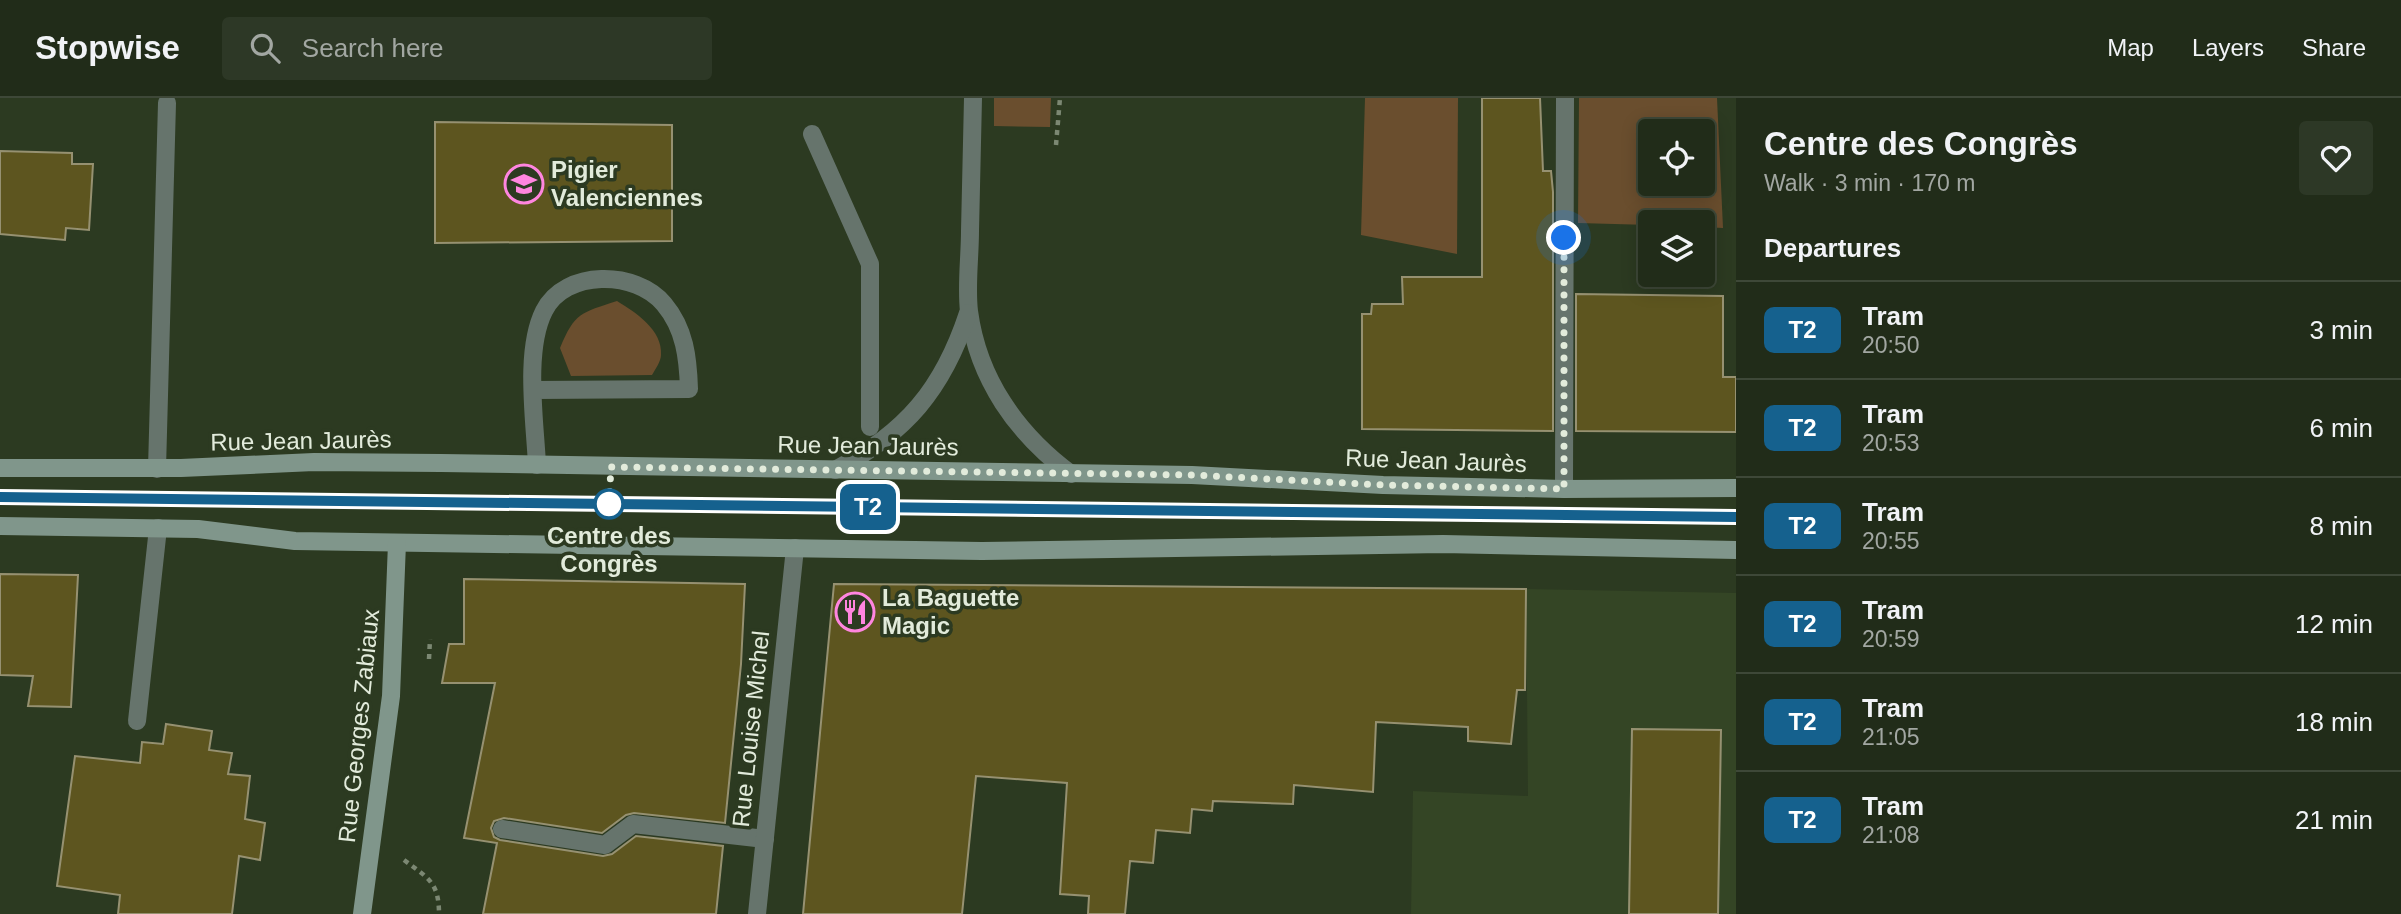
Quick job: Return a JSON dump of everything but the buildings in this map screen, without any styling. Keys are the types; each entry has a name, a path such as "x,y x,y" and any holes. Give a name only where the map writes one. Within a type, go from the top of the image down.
{"main road":[{"name":"Rue Jean Jaurès","path":"0,468 157,469 314,462 1192,475 1383,485 1564,489 1736,488"},
{"path":"0,526 198,529 295,541 982,551 1443,544 1736,550"},
{"name":"Rue Georges Zabiaux","path":"362,914 391,696 397,542"}],"street":[{"path":"973,98 969,310 981,361 1002,401 1035,443 1071,474"},
{"path":"1564,489 1565,98"},
{"path":"157,469 167,103"},
{"path":"812,134 870,264 870,427"},
{"path":"534,390 689,389 688,355 683,337 663,302 649,291 619,280 580,283 553,297 544,311 534,345 534,390 537,465"},
{"path":"835,470 887,439 925,400 952,357 969,310"},
{"path":"137,721 158,528"},
{"name":"Rue Louise Michel","path":"757,914 795,548"},
{"path":"502,829 605,845 633,824 765,839"}],"path":[{"path":"1056,145 1060,98"}],"shaded area":[{"path":"994,98 1051,98 1050,127 994,126"},
{"path":"1365,98 1458,98 1457,254 1361,235"},
{"path":"1579,98 1717,98 1723,228 1715,228 1715,210 1638,210 1638,225 1578,223"},
{"path":"617,301 646,323 657,338 661,357 652,375 571,376 560,348 570,327 587,312"},
{"path":"1526,589 1736,593 1736,914 1411,914 1413,791 1528,796"}],"tram line":[{"path":"0,497 1736,517"},
{"name":"T2","path":"0,497 1736,517"}],"place":[{"name":"Pigier Valenciennes","path":"524,184"},
{"name":"Centre des Congrès","path":"609,504"},
{"name":"La Baguette Magic","path":"855,612"}],"route":[{"path":"609,504 611,467 1192,475 1383,485 1564,489 1564,238"}]}
